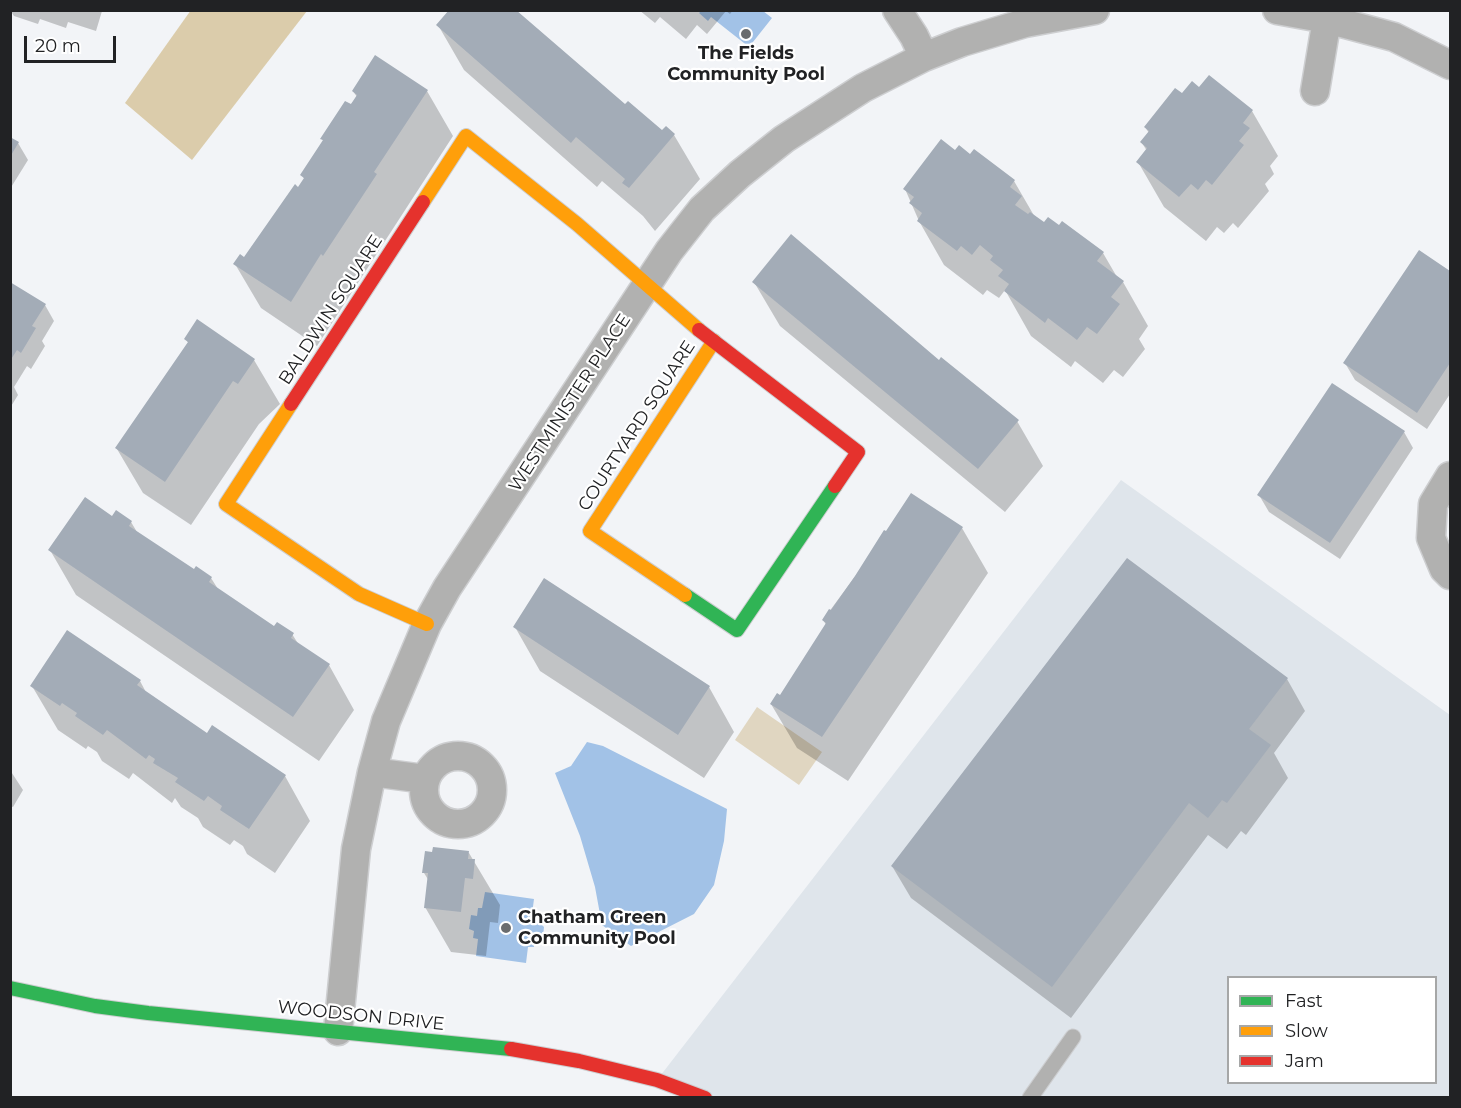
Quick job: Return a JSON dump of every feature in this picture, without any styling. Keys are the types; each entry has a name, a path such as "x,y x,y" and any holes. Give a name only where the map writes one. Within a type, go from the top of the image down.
{"street":[{"path":"897,10 924,57"},
{"name":"WESTMINISTER PLACE","path":"338,1032 356,849 372,772 386,721 427,624 447,588 669,251 702,209 740,174 784,139 863,88 924,57 962,42 1025,23 1095,10"},
{"path":"1277,10 1327,19 1394,37 1450,65"},
{"path":"1315,92 1327,19"},
{"name":"BALDWIN SQUARE","path":"427,624 359,594 226,504 466,136 577,224 647,286"},
{"name":"COURTYARD SQUARE","path":"647,286 858,452 737,630 590,531 714,341"},
{"path":"1450,476 1433,504 1431,538 1444,569 1450,575"},
{"path":"372,772 425,779"},
{"name":"WOODSON DRIVE","path":"10,988 95,1006 137,1012 527,1051 579,1060 654,1089 705,1098"}],"lane":[{"path":"1030,1098 1073,1037"}],"shaded area":[{"path":"191,10 307,11 192,160 125,103"},
{"path":"1121,480 1450,715 1450,1097 705,1098 657,1080"},
{"path":"757,707 822,752 799,785 735,740"}],"water":[{"name":"The Fields Community Pool","path":"702,10 763,11 772,18 749,47 711,17 708,21 699,13"},
{"path":"587,742 603,746 727,809 724,841 714,885 694,914 631,946 602,925 595,887 580,836 555,773 571,766"},
{"name":"Chatham Green Community Pool","path":"485,892 534,899 532,914 538,915 538,921 544,927 543,937 534,941 534,947 528,947 526,963 476,956 478,939 473,938 474,931 469,929 471,915 477,916 478,908 482,908"}],"building":[{"path":"449,10 516,10 625,104 628,101 662,130 666,126 675,134 629,188 622,183 625,179 576,137 571,143 436,25"},
{"path":"375,55 428,90 374,172 377,174 323,256 321,254 291,302 233,264 240,254 244,257 295,184 298,187 304,178 300,175 323,140 320,139 345,101 351,104 357,95 352,91"},
{"path":"1209,75 1253,110 1243,123 1250,128 1239,141 1244,145 1212,185 1206,180 1198,190 1191,184 1179,197 1136,162 1147,148 1140,142 1149,131 1144,127 1175,88 1182,93 1192,81 1199,87"},
{"path":"10,137 19,142 10,157"},
{"path":"941,139 955,150 959,145 970,154 974,149 1015,180 1010,187 1022,196 1015,205 1044,222 1048,217 1059,225 1062,221 1104,252 1097,261 1124,281 1111,297 1120,304 1097,334 1087,327 1077,340 1048,318 1045,323 1004,291 1009,284 998,276 1003,270 990,260 993,256 980,245 972,255 961,246 957,251 917,221 922,213 909,203 914,197 903,189"},
{"path":"791,234 939,360 941,357 1019,420 978,469 752,282"},
{"path":"1419,250 1450,271 1450,363 1417,413 1343,363"},
{"path":"10,282 46,304 32,326 36,328 21,353 17,350 10,361"},
{"path":"197,319 255,359 238,384 233,381 165,482 115,448 188,342 184,339"},
{"path":"1332,383 1405,431 1330,543 1257,495"},
{"path":"911,493 963,527 822,737 770,704 777,693 780,695 826,623 822,620 829,609 831,610"},
{"path":"85,497 112,516 116,510 132,521 129,526 194,569 196,566 212,577 209,582 274,626 277,622 294,633 291,638 330,664 293,717 48,550"},
{"path":"1127,558 1288,678 1249,729 1271,745 1227,803 1222,800 1208,818 1189,803 1052,987 891,866"},
{"path":"544,578 710,686 678,735 513,627"},
{"path":"67,630 141,680 137,685 207,733 212,725 286,775 249,829 220,810 222,806 208,796 204,801 175,782 178,778 153,763 155,759 149,755 146,759 107,730 103,735 75,716 77,713 62,703 60,706 30,686"},
{"path":"433,847 469,851 468,859 475,859 473,879 465,878 461,912 424,908 428,873 422,873 425,851 432,852"}],"traffic: fast":[{"path":"685,595 737,630 835,486"},
{"path":"10,988 95,1006 148,1013 511,1049"}],"traffic: slow":[{"path":"423,202 466,136 577,224 699,330"},
{"path":"685,595 590,531 714,341"},
{"path":"291,404 226,504 359,594 427,624"}],"traffic: jam":[{"path":"291,404 423,202"},
{"path":"699,330 858,452 835,486"},
{"path":"511,1049 579,1061 657,1080 705,1098"}],"place":[{"name":"The Fields Community Pool","path":"746,34"},
{"name":"Chatham Green Community Pool","path":"506,928"}]}
